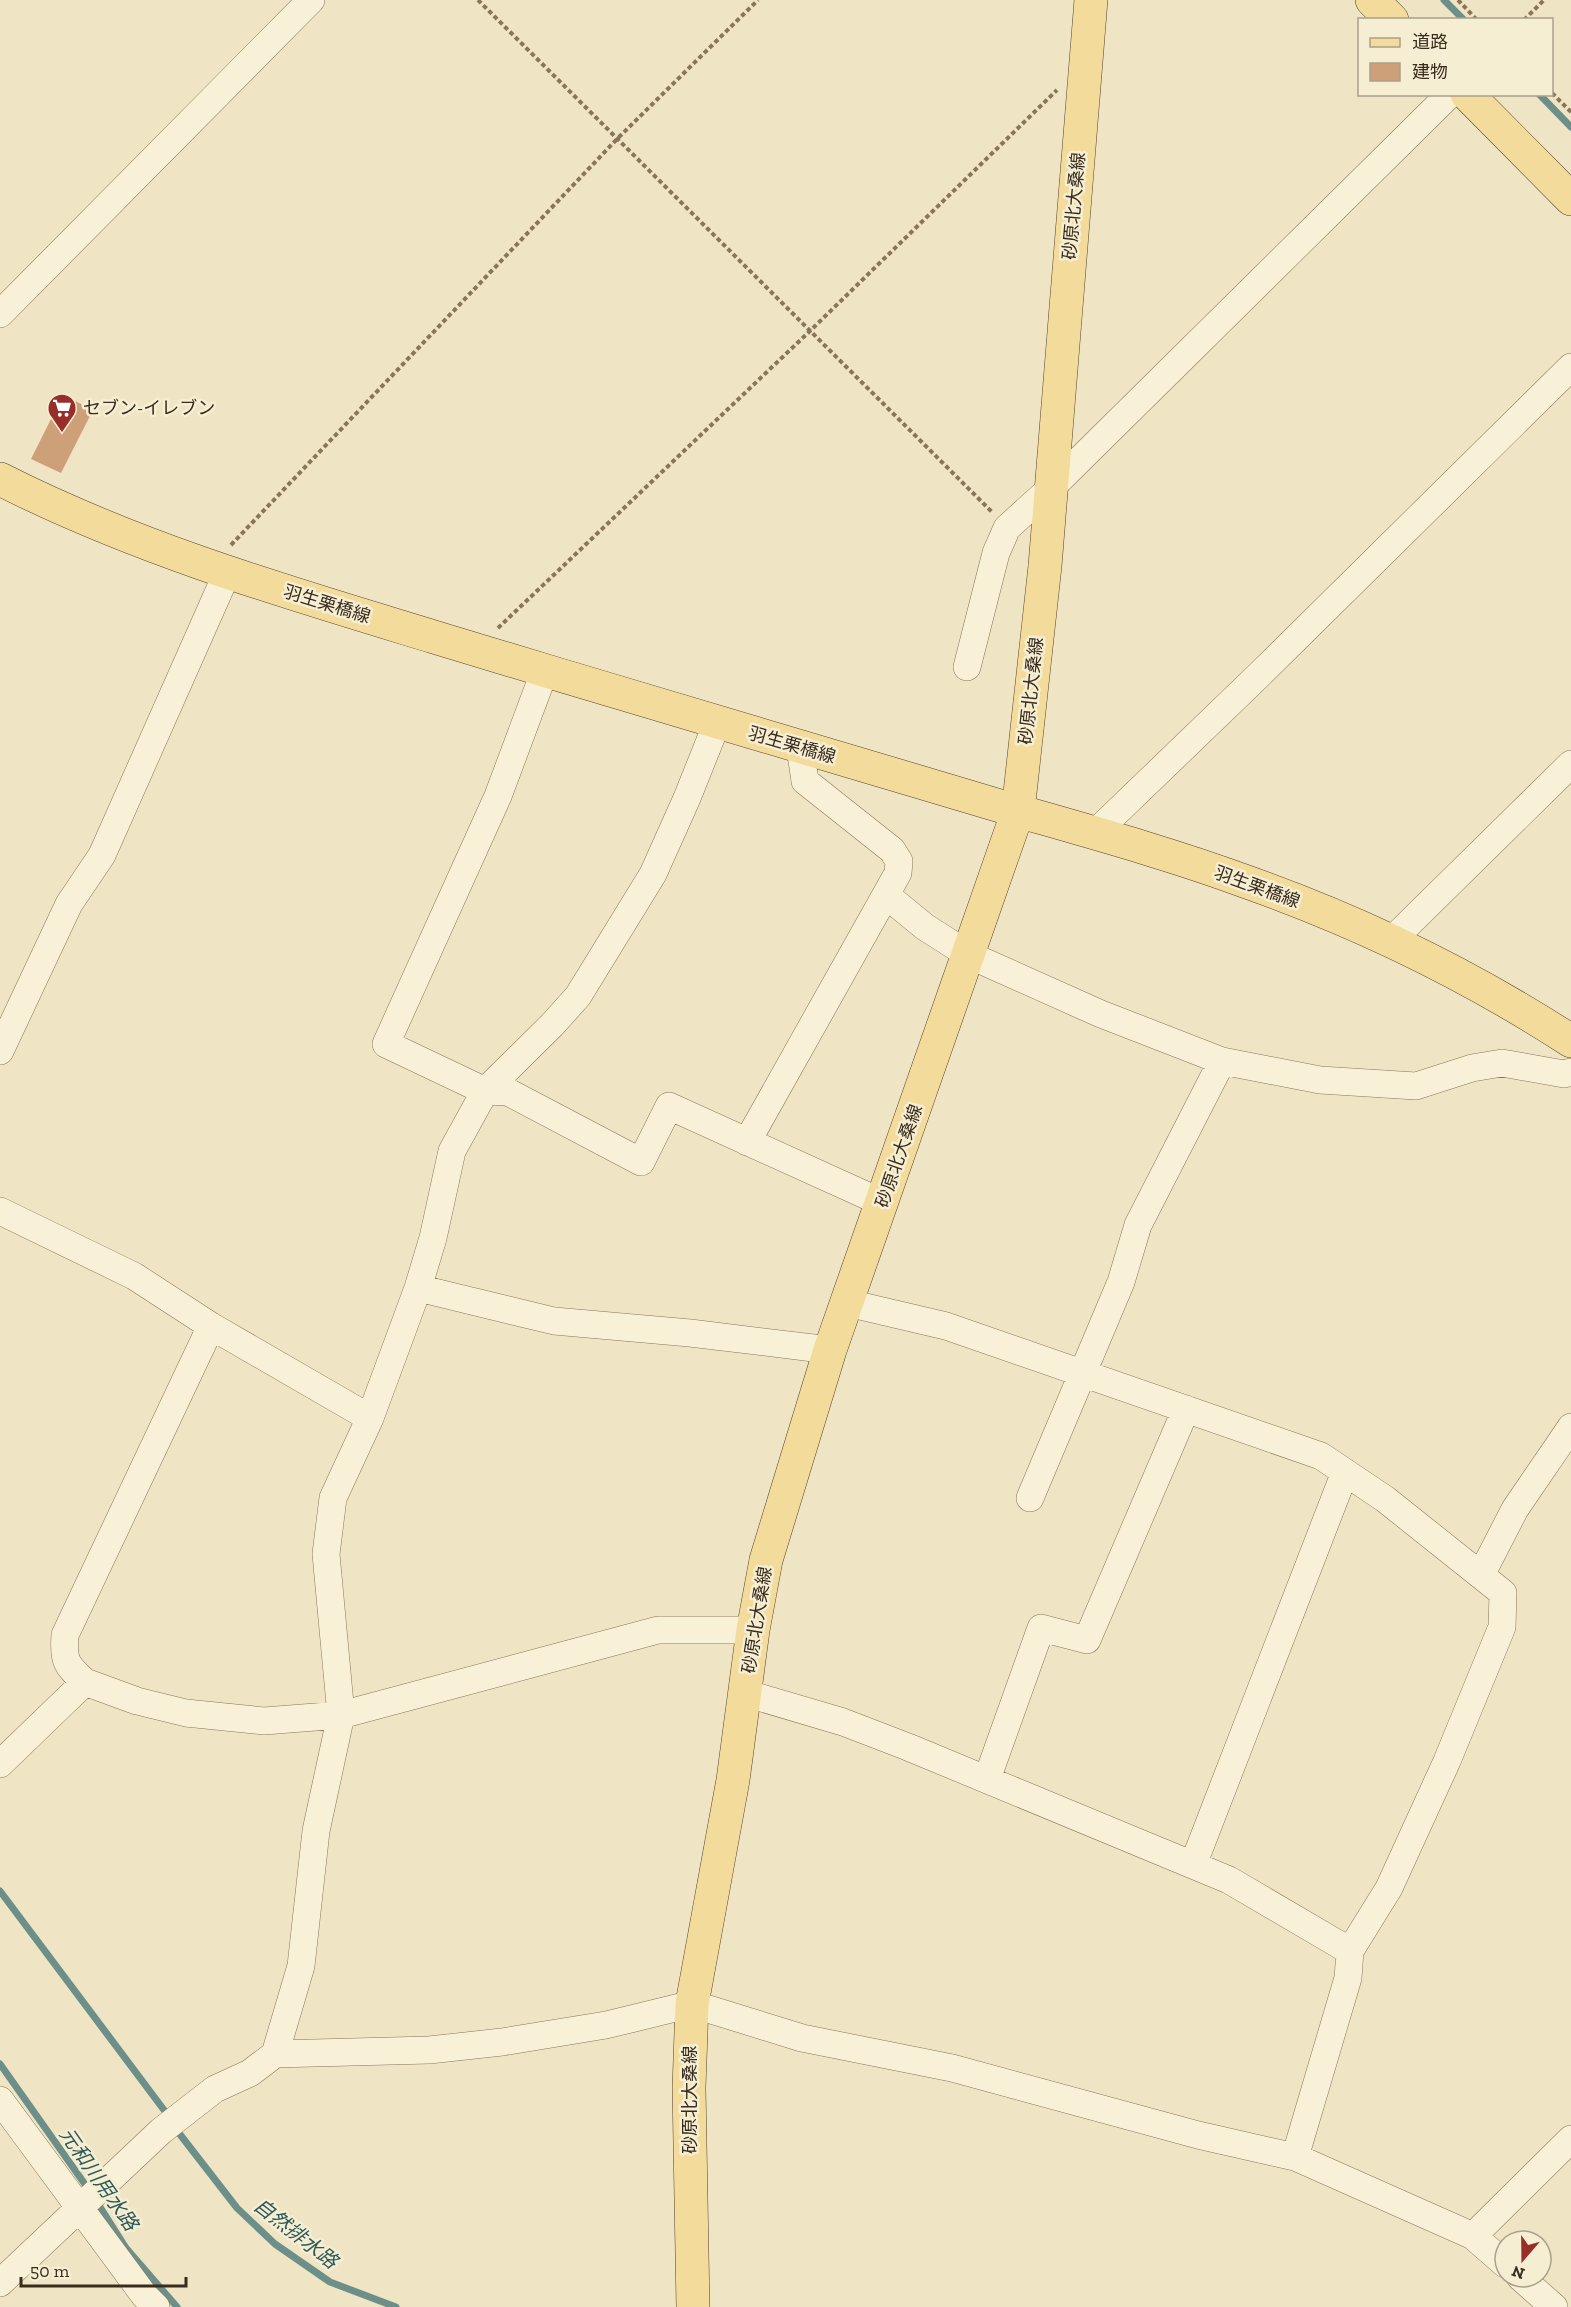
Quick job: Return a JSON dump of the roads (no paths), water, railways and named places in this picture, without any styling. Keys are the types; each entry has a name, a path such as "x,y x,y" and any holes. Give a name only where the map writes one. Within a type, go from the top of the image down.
{"main road":[{"name":"砂原北大桑線","path":"693,2307 689,2088 692,2004 733,1780 753,1630 766,1560 830,1350 1018,811 1051,488 1091,0"},
{"path":"1372,0 1390,18"},
{"path":"1469,96 1571,199"},
{"name":"羽生栗橋線","path":"0,479 41,500 218,570 717,723 1096,832 1247,882 1335,916 1390,942 1524,1010 1571,1041"}],"street":[{"path":"0,314 311,0"},
{"path":"968,668 996,552 1007,528 1051,488 1448,96"},
{"path":"1096,832 1259,675 1571,367"},
{"path":"0,1051 69,904 102,855 218,570"},
{"path":"545,670 498,796 386,1044 485,1091 508,1092 640,1162 669,1106 883,1203"},
{"path":"275,2054 301,1966 316,1831 341,1715 326,1554 333,1498 370,1418 418,1288 433,1238 452,1151 485,1091 578,996 653,874 717,723"},
{"path":"747,1142 898,873 899,861 892,850 805,781 800,747"},
{"path":"1390,942 1571,764"},
{"path":"886,895 925,927 969,955 1101,1014 1222,1062 1320,1080 1416,1086 1472,1068 1502,1063 1564,1074 1571,1072"},
{"path":"1030,1498 1121,1282 1138,1225 1222,1062"},
{"path":"0,1211 134,1276 212,1326 370,1418"},
{"path":"418,1288 554,1321 690,1333 830,1350"},
{"path":"848,1303 946,1326 1321,1456 1385,1499 1503,1593 1502,1627 1446,1761 1389,1888 1350,1952 1348,1978 1295,2157"},
{"path":"212,1326 65,1635 64,1652 68,1667 85,1682 137,1701 186,1713 264,1721 341,1715 658,1630 753,1630"},
{"path":"987,1779 1041,1628 1087,1640 1186,1409"},
{"path":"1481,1575 1515,1509 1571,1427"},
{"path":"1193,1864 1345,1472"},
{"path":"0,1764 85,1682"},
{"path":"745,1693 843,1722 1193,1864 1229,1880 1350,1952"},
{"path":"0,2283 161,2130 215,2089 250,2073 275,2054 429,2050 502,2042 606,2025 692,2004 802,2038 952,2068 1198,2135 1295,2157 1473,2236 1493,2254"},
{"path":"0,2100 79,2209 144,2295 156,2307"},
{"path":"1473,2236 1571,2139"},
{"path":"1534,2289 1554,2307"}],"waterway":[{"path":"1444,0 1462,18"},
{"path":"1541,96 1571,127"},
{"name":"自然排水路","path":"0,1891 164,2110"},
{"name":"元和川用水路","path":"0,2064 89,2190"},
{"name":"自然排水路","path":"175,2128 237,2208 275,2244 330,2282 396,2307"},
{"name":"元和川用水路","path":"95,2199 126,2248 177,2307"}],"place":[{"name":"セブン-イレブン","path":"62,434"}]}
